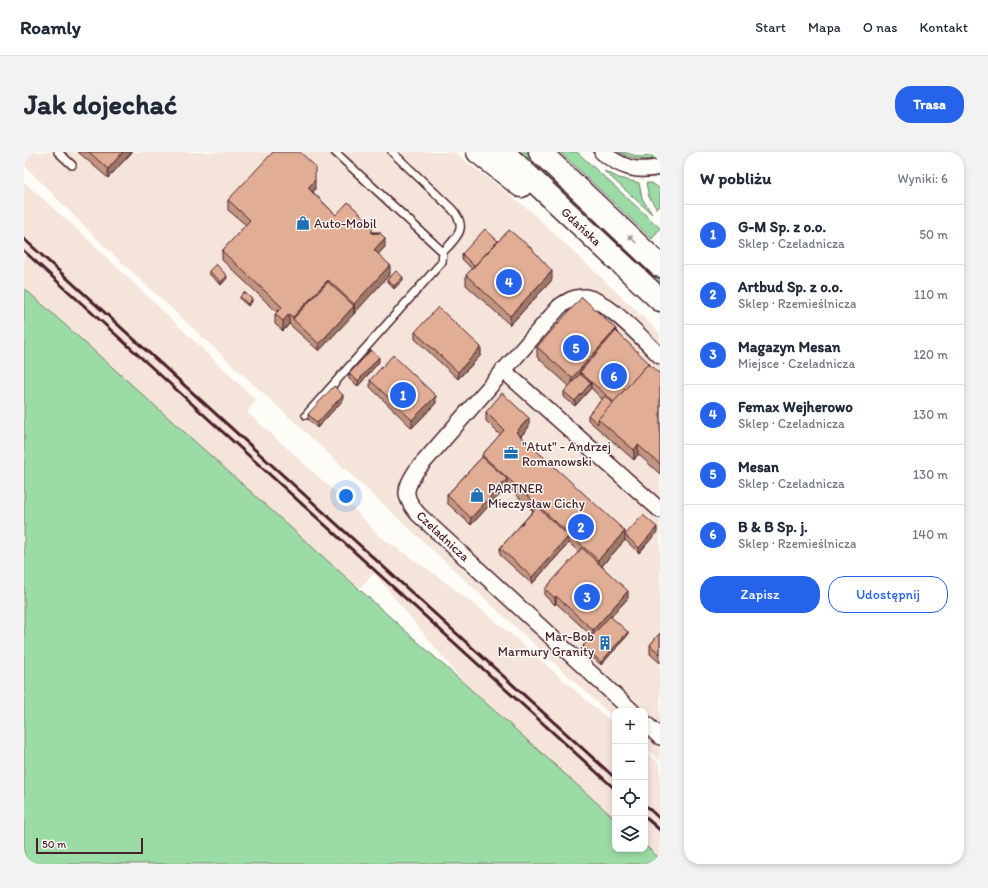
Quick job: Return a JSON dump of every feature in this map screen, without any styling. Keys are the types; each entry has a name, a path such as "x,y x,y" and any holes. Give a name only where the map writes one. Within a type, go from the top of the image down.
{"main road":[{"path":"478,152 620,263"},
{"name":"Gdańska","path":"503,152 660,300"},
{"name":"Gdańska","path":"540,152 660,266"}],"street":[{"path":"602,152 609,158 627,167 643,171 660,167"},
{"name":"Czeladnicza","path":"629,708 424,519 410,504 406,493 409,482 416,470 560,306 571,299 585,297 598,300 610,308 660,356"},
{"path":"503,370 660,510"},
{"path":"648,726 660,737"}],"lane":[{"path":"58,152 72,165"},
{"path":"335,152 443,252"},
{"path":"306,415 442,262 443,252 460,232 461,225 458,216 392,152"}],"shaded area":[{"path":"24,152 454,152 528,209 660,333 660,761 648,750 648,708 612,708 612,716 102,244 24,165"},
{"path":"24,182 79,231 256,400 247,412 355,510 379,536 433,573 492,618 612,722 612,820 469,689 374,573 344,604 24,309"},
{"path":"648,754 660,764 660,863 648,852"}],"green space":[{"path":"517,152 530,152 660,275 660,288"},
{"path":"560,152 577,152 660,228 652,239"},
{"path":"619,152 640,157 660,155 660,158 649,160 639,159"},
{"path":"604,171 619,178 639,183 642,198 652,214"},
{"path":"646,183 652,183 660,189 660,206 657,209 649,197"},
{"path":"24,288 612,816 612,852 648,852 648,848 660,859 660,864 24,864"}],"building":[{"path":"89,152 123,152 108,169"},
{"path":"273,152 300,152 315,166 315,180 308,188 336,215 348,202 372,225 372,233 380,233 385,238 374,250 390,265 354,304 328,280 293,317 289,314 283,321 275,314 282,307 222,251 250,220 228,200"},
{"path":"485,229 498,241 474,266 462,254"},
{"path":"509,230 531,248 552,271 510,316 466,275"},
{"path":"216,264 227,276 221,282 209,271"},
{"path":"396,271 403,277 394,286 387,280"},
{"path":"328,282 354,306 319,344 293,319"},
{"path":"244,292 252,299 248,304 240,297"},
{"path":"582,297 616,329 572,378 537,347"},
{"path":"438,307 481,347 458,372 415,332"},
{"path":"616,331 650,364 648,364 614,402 580,372"},
{"path":"371,350 379,357 358,381 349,374"},
{"path":"393,355 436,396 412,420 370,380"},
{"path":"648,364 660,374 660,464 638,445 634,450 598,419"},
{"path":"580,374 591,383 575,401 564,392"},
{"path":"334,386 343,395 317,423 308,414"},
{"path":"502,393 529,418 516,432 625,531 598,560 482,455 504,430 486,412"},
{"path":"605,396 613,403 598,419 598,424 588,415"},
{"name":"PARTNER Mieczysław Cichy","path":"482,457 507,479 471,518 447,495"},
{"path":"537,507 569,536 532,577 500,548"},
{"path":"643,515 657,527 639,548 625,535"},
{"path":"582,548 628,591 593,630 556,596 555,598 545,589"},
{"name":"Mar-Bob Marmury Granity","path":"610,616 628,632 601,662 583,646"},
{"path":"660,633 660,654 650,645"}],"railway":[{"path":"24,239 612,775"},
{"path":"24,251 612,786"},
{"path":"648,808 660,819"},
{"path":"648,820 660,830"}],"place":[{"name":"Auto-Mobil","path":"303,223"},
{"name":"Femax Wejherowo","path":"509,282"},
{"name":"Mesan","path":"576,348"},
{"name":"B & B Sp. j.","path":"614,376"},
{"name":"G-M Sp. z o.o.","path":"403,395"},
{"name":"\"Atut\" - Andrzej Romanowski","path":"511,453"},
{"name":"PARTNER Mieczysław Cichy","path":"477,495"},
{"name":"Artbud Sp. z o.o.","path":"581,527"},
{"name":"Magazyn Mesan","path":"587,597"},
{"name":"Mar-Bob Marmury Granity","path":"605,643"}]}
